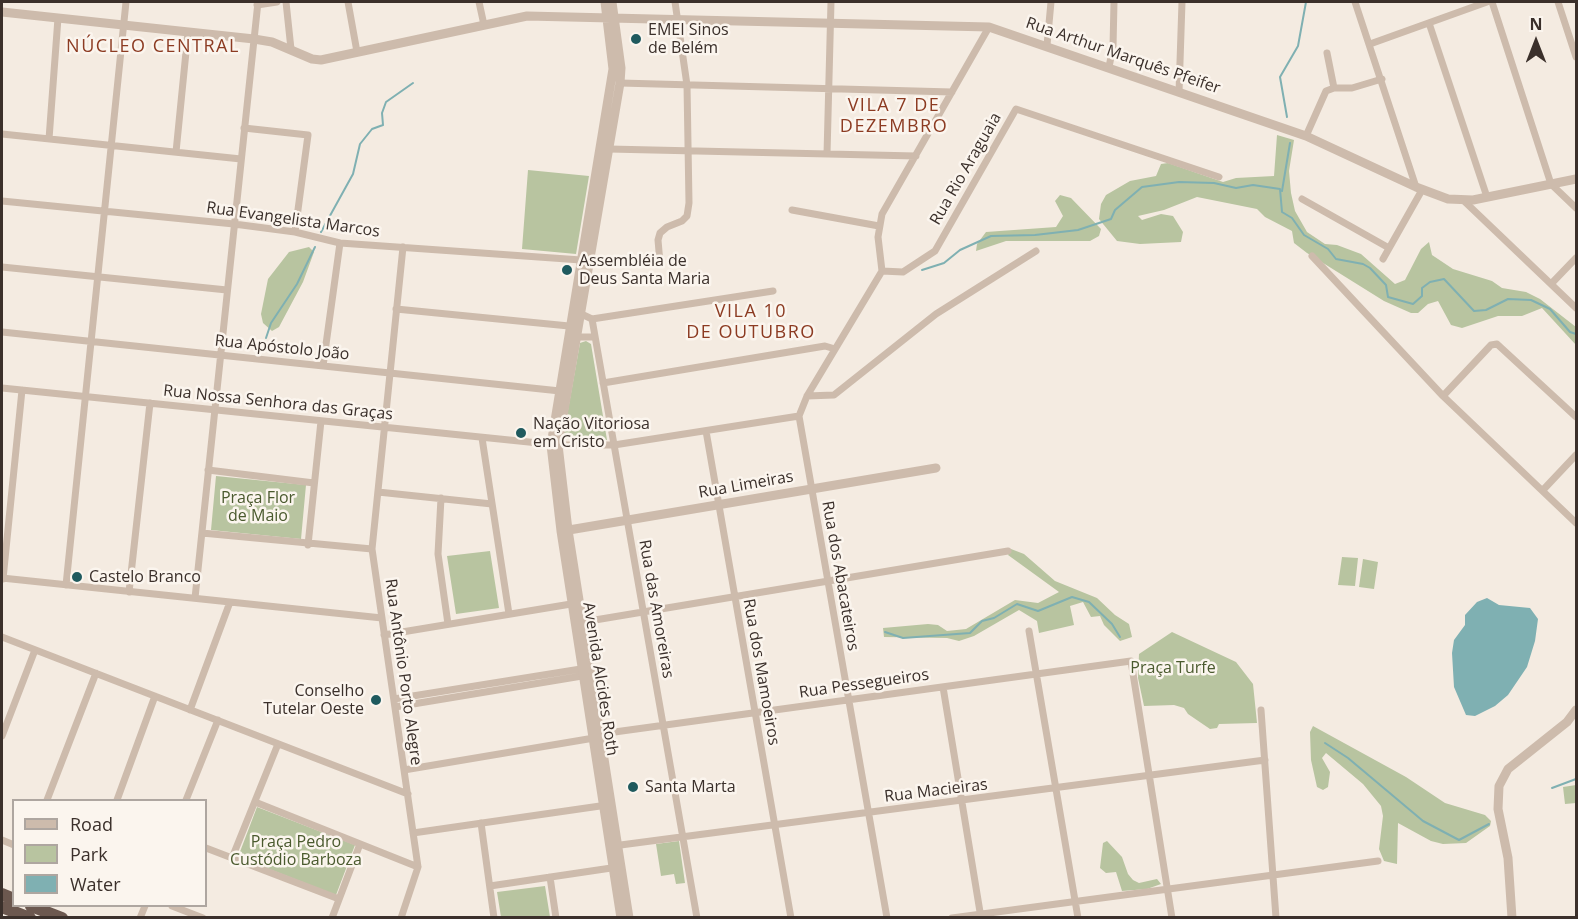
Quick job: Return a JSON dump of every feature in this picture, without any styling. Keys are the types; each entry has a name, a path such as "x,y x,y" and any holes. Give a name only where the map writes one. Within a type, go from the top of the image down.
{"highway":[{"path":"2,907 30,918"},
{"path":"34,907 62,918"}],"street":[{"path":"66,585 126,2"},
{"path":"195,598 257,3 277,2"},
{"path":"286,2 291,49"},
{"path":"348,2 357,52"},
{"path":"479,2 484,25"},
{"path":"554,445 569,326 576,312 620,83 621,68 605,2"},
{"path":"554,445 576,337 581,260 614,69 610,18 612,2"},
{"path":"660,263 660,233 687,216 689,203 690,151 687,85 675,2"},
{"path":"827,154 831,2"},
{"path":"1047,45 1051,2"},
{"path":"1109,67 1113,47 1114,2"},
{"path":"1179,92 1182,2"},
{"path":"1356,2 1419,188 1383,259"},
{"path":"1370,44 1487,2"},
{"path":"1492,2 1551,184 1576,208"},
{"path":"1558,2 1576,57"},
{"name":"Rua Arthur Marquês Pfeifer","path":"2,12 254,39 291,49 312,59 357,52 527,16 989,27 1047,45 1306,136 1419,188 1463,200 1576,179"},
{"path":"49,139 58,18"},
{"path":"1429,23 1487,197"},
{"path":"799,416 807,396 882,271 879,226 882,214 989,27"},
{"path":"176,152 188,32"},
{"path":"1327,52 1334,88"},
{"path":"1306,136 1326,91 1334,88 1352,88 1382,79"},
{"path":"620,83 952,92"},
{"name":"Rua Rio Araguaia","path":"882,271 903,272 935,251 1016,109 1219,177"},
{"path":"244,128 308,135 295,232"},
{"path":"2,134 241,159"},
{"path":"609,149 916,156"},
{"path":"1302,199 1389,248"},
{"path":"1463,200 1576,308"},
{"name":"Rua Evangelista Marcos","path":"2,201 234,224 295,232 340,243 581,260"},
{"path":"792,210 879,226"},
{"path":"323,366 340,243"},
{"name":"Rua Antônio Porto Alegre","path":"400,918 418,867 372,549 403,247"},
{"path":"807,396 834,395 936,314 1036,251"},
{"path":"1312,256 1443,396 1576,523"},
{"path":"1551,284 1576,258"},
{"path":"2,267 227,290"},
{"path":"576,312 592,319 773,291"},
{"path":"396,309 569,326"},
{"name":"Rua das Amoreiras","path":"592,319 697,918"},
{"name":"Rua Apóstolo João","path":"2,332 560,391"},
{"path":"576,337 596,338"},
{"path":"1443,396 1491,345 1497,344 1576,417"},
{"path":"603,383 825,346 836,349"},
{"name":"Rua Nossa Senhora das Graças","path":"2,388 554,445 614,446 799,416"},
{"path":"22,390 2,578 382,618"},
{"path":"129,592 150,403"},
{"name":"Rua dos Abacateiros","path":"799,416 887,918"},
{"path":"308,545 321,421"},
{"name":"Rua dos Mamoeiros","path":"706,431 790,918"},
{"path":"482,438 509,614"},
{"name":"Avenida Alcides Roth","path":"554,445 564,531 617,867 621,918"},
{"path":"1543,490 1576,456"},
{"name":"Rua Limeiras","path":"564,531 936,468"},
{"path":"208,470 314,483"},
{"path":"378,492 492,504"},
{"path":"441,498 438,554 448,624"},
{"path":"202,533 308,545 372,549"},
{"path":"583,622 1008,551"},
{"path":"190,710 230,602"},
{"path":"384,635 576,603"},
{"name":"Avenida Alcides Roth","path":"576,603 583,622 587,671"},
{"path":"1029,631 1078,918"},
{"path":"2,637 408,794"},
{"path":"2,736 35,650"},
{"name":"Rua Pessegueiros","path":"404,770 663,726 1131,661 1149,776"},
{"path":"394,703 587,671"},
{"path":"48,799 96,673"},
{"path":"944,687 980,916"},
{"path":"118,799 155,696"},
{"path":"1261,710 1276,918"},
{"path":"1512,918 1508,858 1498,809 1499,786 1513,764 1568,722 1576,710"},
{"path":"187,799 218,720"},
{"path":"232,858 278,744"},
{"name":"Rua Macieiras","path":"614,846 1265,760"},
{"path":"1149,776 1172,918"},
{"path":"255,802 418,867"},
{"path":"414,833 608,805"},
{"path":"480,824 494,918"},
{"path":"332,918 360,844"},
{"path":"207,848 339,899"},
{"path":"952,918 1377,861"},
{"path":"490,886 617,867"},
{"name":"Avenida Alcides Roth","path":"617,867 629,918"},
{"path":"550,877 556,918"},
{"path":"175,907 203,918"}],"green space":[{"path":"1277,135 1294,140 1289,171 1291,193 1295,211 1307,232 1325,244 1337,245 1361,254 1395,284 1405,280 1421,249 1429,242 1432,255 1453,269 1492,281 1502,288 1526,292 1540,299 1576,327 1576,345 1542,308 1522,316 1498,316 1462,328 1451,325 1438,301 1428,304 1418,313 1411,313 1384,301 1307,253 1294,243 1292,231 1265,217 1257,209 1197,197 1164,210 1138,216 1142,220 1161,214 1173,216 1183,232 1181,242 1140,244 1117,241 1099,219 1101,204 1106,195 1130,181 1156,176 1161,164 1168,163 1223,182 1236,178 1274,176"},
{"path":"528,170 589,176 576,254 522,249"},
{"path":"1060,195 1071,198 1101,229 1099,236 1090,241 1006,241 976,251 977,244 986,232 1056,227 1063,216 1055,201"},
{"path":"309,247 314,252 303,282 279,327 272,331 263,323 261,314 268,279 289,252"},
{"path":"586,341 591,344 607,440 563,438 580,343"},
{"name":"Praça Flor de Maio","path":"216,476 306,485 301,539 211,530"},
{"path":"1011,549 1024,554 1055,581 1097,598 1115,615 1129,624 1132,637 1120,641 1104,625 1100,616 1091,617 1083,602 1070,606 1074,625 1039,633 1037,621 1019,610 974,636 959,641 947,638 884,637 883,628 928,624 938,625 947,631 966,629 1015,600 1038,603 1059,592 1008,555"},
{"path":"490,551 499,608 456,614 447,556"},
{"path":"1342,557 1358,558 1355,586 1338,585"},
{"path":"1363,559 1378,562 1374,589 1359,587"},
{"name":"Praça Turfe","path":"1172,632 1236,662 1253,684 1257,723 1219,724 1217,728 1210,729 1188,714 1184,708 1174,705 1144,706 1138,678 1139,654"},
{"path":"1313,726 1406,777 1445,803 1485,815 1491,821 1490,826 1466,843 1443,844 1431,841 1398,823 1397,864 1384,861 1379,849 1383,816 1381,806 1363,784 1326,753 1322,758 1330,772 1328,787 1323,790 1317,787 1311,760 1310,732"},
{"path":"1576,785 1576,803 1565,804 1563,787"},
{"name":"Praça Pedro Custódio Barboza","path":"257,807 355,845 336,895 238,857"},
{"path":"679,841 685,883 676,884 674,874 661,876 656,844"},
{"path":"1107,841 1122,857 1128,874 1133,880 1139,883 1157,879 1161,884 1147,889 1122,891 1116,872 1106,873 1100,868 1103,843"},
{"path":"545,886 550,917 501,917 497,892"}],"water":[{"path":"1487,598 1499,605 1530,608 1538,619 1535,641 1527,667 1508,695 1495,706 1475,716 1466,715 1454,687 1452,653 1454,640 1465,625 1465,615 1477,602"}],"waterway":[{"path":"1287,117 1280,77 1298,46 1306,2"},
{"path":"321,232 353,174 360,144 372,129 383,125 382,113 386,102 413,83"},
{"path":"1282,191 1290,143"},
{"path":"922,270 944,263 960,250 991,236 1035,235 1078,230 1111,219 1115,210 1142,187 1179,182 1214,183 1236,188 1253,185 1280,189 1282,212 1292,218 1304,235 1328,249 1336,259 1363,264 1370,268 1386,285 1388,297 1413,304 1422,296 1422,288 1430,282 1444,279 1474,311 1486,310 1508,299 1531,300 1550,309 1570,332 1576,334"},
{"path":"266,338 271,323 297,284 315,247"},
{"path":"885,632 903,638 970,633 982,621 994,618 1017,604 1038,611 1072,597 1089,602 1112,624 1120,637"},
{"path":"1325,743 1348,758 1423,821 1459,840 1489,824"},
{"path":"1552,788 1576,779"}],"place":[{"name":"EMEI Sinos de Belém","path":"636,39"},
{"name":"Assembléia de Deus Santa Maria","path":"567,270"},
{"name":"Nação Vitoriosa em Cristo","path":"521,433"},
{"name":"Castelo Branco","path":"77,577"},
{"name":"Conselho Tutelar Oeste","path":"376,700"},
{"name":"Santa Marta","path":"633,787"}],"district":[{"name":"NÚCLEO CENTRAL","path":"153,47"},
{"name":"VILA 7 DE DEZEMBRO","path":"894,116"},
{"name":"VILA 10 DE OUTUBRO","path":"751,322"}]}
